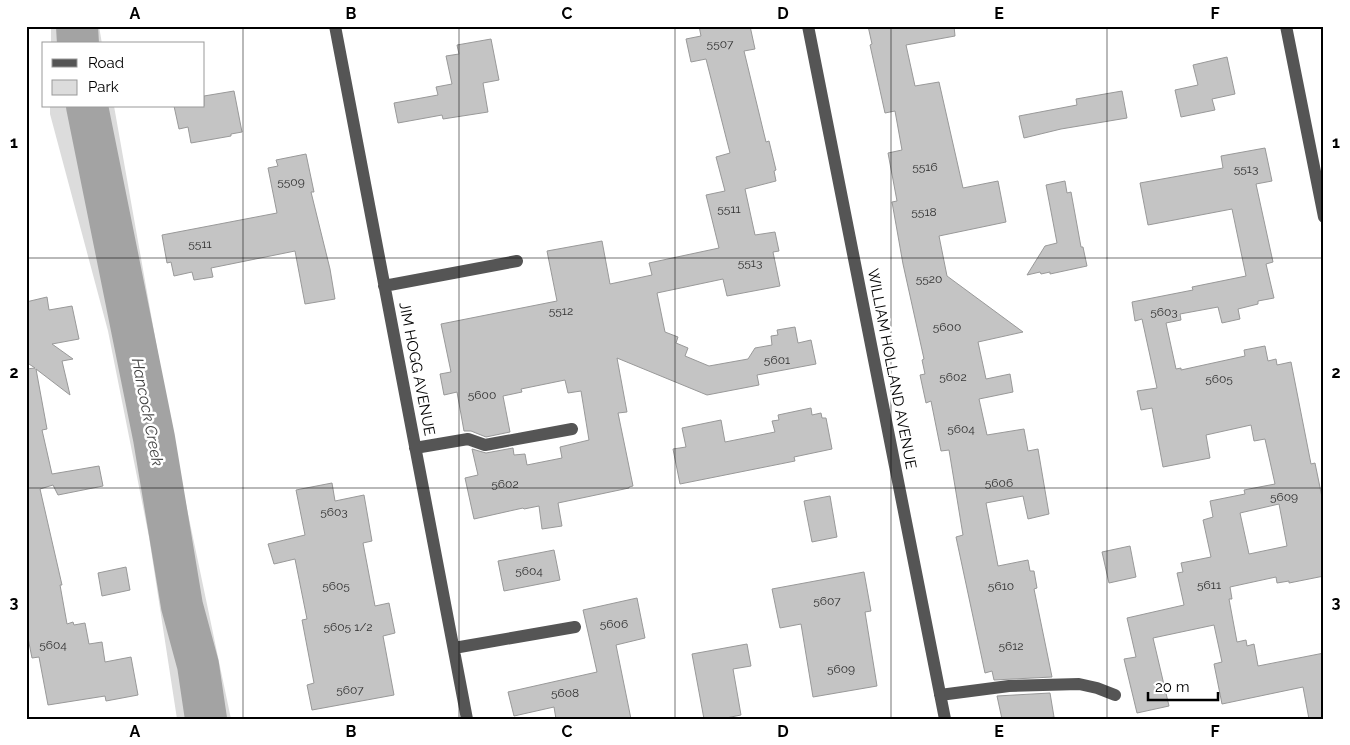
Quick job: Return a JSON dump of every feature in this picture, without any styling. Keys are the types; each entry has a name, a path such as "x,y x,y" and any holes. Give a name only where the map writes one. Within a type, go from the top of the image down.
{"street":[{"name":"JIM HOGG AVENUE","path":"335,26 467,719"},
{"name":"WILLIAM HOLLAND AVENUE","path":"808,26 945,719"},
{"path":"1286,26 1324,216"},
{"path":"384,286 518,261"},
{"path":"415,448 468,439 485,445 572,429"},
{"path":"454,648 575,627"},
{"path":"940,695 1009,686 1072,684 1097,688 1115,695"}],"green space":[{"path":"51,26 99,26 102,42 51,42"},
{"path":"50,108 114,108 177,461 231,719 177,719 149,537 108,331 50,114"}],"building":[{"path":"699,26 750,26 755,49 744,51 766,142 769,141 776,170 774,171 776,181 745,189 755,235 775,232 779,251 773,252 780,286 727,296 723,279 657,293 665,332 678,337 676,343 688,348 685,356 709,366 748,359 755,348 772,345 771,336 778,335 777,330 795,327 798,343 811,340 816,364 757,375 759,385 707,395 617,358 627,412 618,413 633,486 558,503 562,526 542,529 539,506 474,519 465,478 478,475 472,449 486,453 513,448 514,455 525,454 527,465 562,458 560,447 589,440 581,391 568,393 565,380 521,389 522,392 503,396 510,432 486,437 471,431 464,431 457,392 444,395 440,374 451,372 441,324 557,301 547,251 602,241 610,284 652,275 649,263 719,248 706,195 725,191 716,157 730,153 706,59 691,62 686,39 701,36"},
{"path":"868,26 954,26 955,36 906,45 915,86 939,82 963,188 998,181 1006,222 939,236 947,276 1023,332 978,342 986,379 1010,374 1013,392 979,399 987,435 1024,429 1028,451 1038,449 1049,514 1028,519 1023,496 986,503 998,566 1028,560 1030,571 1034,571 1037,588 1034,589 1052,677 994,680 992,671 985,673 956,537 963,535 949,450 941,451 931,401 926,403 920,375 925,374 922,360 924,359 903,264 892,202 897,201 888,153 902,150 895,111 885,113 870,45 872,44"},
{"path":"491,39 499,80 483,83 488,112 443,119 442,115 398,123 394,103 438,95 436,87 452,84 446,56 459,54 457,45"},
{"path":"1227,57 1235,94 1212,99 1215,110 1181,117 1175,90 1198,85 1193,65"},
{"path":"234,91 242,132 231,134 231,136 191,143 188,127 179,129 174,108 205,108 205,96"},
{"path":"1122,91 1127,118 1061,129 1024,138 1019,116 1077,105 1076,99"},
{"path":"1265,148 1272,181 1256,184 1273,262 1266,264 1274,298 1258,301 1258,304 1238,309 1240,319 1222,323 1218,307 1180,314 1181,320 1166,323 1176,369 1181,368 1181,370 1245,356 1244,350 1265,346 1268,361 1276,359 1277,365 1291,362 1311,464 1315,463 1324,507 1324,576 1289,583 1289,581 1277,583 1276,577 1230,587 1232,599 1229,599 1237,642 1246,640 1247,646 1254,644 1258,666 1324,653 1324,719 1309,719 1303,687 1222,704 1214,664 1222,662 1214,625 1153,638 1169,706 1137,713 1124,659 1136,657 1127,618 1184,605 1177,573 1183,572 1181,563 1211,557 1203,520 1213,517 1210,501 1245,494 1244,490 1275,484 1265,439 1254,441 1251,425 1206,435 1210,458 1163,467 1152,408 1141,410 1137,391 1157,388 1142,319 1135,321 1132,302 1193,290 1192,287 1246,276 1232,209 1148,225 1140,183 1223,168 1221,156","holes":["1279,504 1287,546 1249,554 1240,513"]},
{"path":"306,154 314,192 311,192 330,269 335,299 305,304 295,251 211,268 213,277 194,280 192,272 174,276 171,262 167,263 162,235 277,213 268,168 278,166 276,160"},
{"path":"1065,181 1067,193 1071,192 1081,247 1083,247 1087,266 1050,274 1050,272 1041,274 1040,272 1027,275 1045,246 1057,243 1046,185"},
{"path":"47,297 49,310 72,306 79,339 52,344 73,359 62,361 70,395 36,369 47,429 42,430 52,474 99,466 103,486 58,495 53,485 40,489 62,585 60,585 67,624 73,622 74,625 85,623 89,644 102,642 105,662 131,657 138,695 106,701 105,696 48,705 39,657 32,658 26,628 26,369 35,368 26,362 26,302"},
{"path":"811,408 812,415 821,413 822,418 826,418 832,449 794,457 795,461 680,484 673,449 686,447 682,428 721,420 725,442 775,432 772,421 779,420 778,415"},
{"path":"332,483 335,501 364,495 372,541 363,543 375,606 389,603 395,633 383,636 394,695 312,710 307,685 314,683 302,620 307,619 295,559 274,564 268,544 305,535 296,490"},
{"path":"830,496 837,537 812,542 804,501"},
{"path":"1130,546 1136,577 1109,583 1102,552"},
{"path":"554,550 560,580 504,591 498,561"},
{"path":"126,567 130,590 102,596 98,573"},
{"path":"864,572 871,611 865,612 877,686 813,697 801,624 780,628 772,589"},
{"path":"637,598 645,638 616,645 631,719 556,719 554,707 514,716 508,692 597,672 583,610"},
{"path":"747,644 751,666 733,669 741,715 721,719 704,719 692,654"},
{"path":"1050,693 1054,717 1044,719 1002,719 997,696"}],"waterway":[{"name":"Hancock Creek","path":"77,26 78,42"},
{"name":"Hancock Creek","path":"87,108 154,438 182,606 198,665 206,719"}]}
